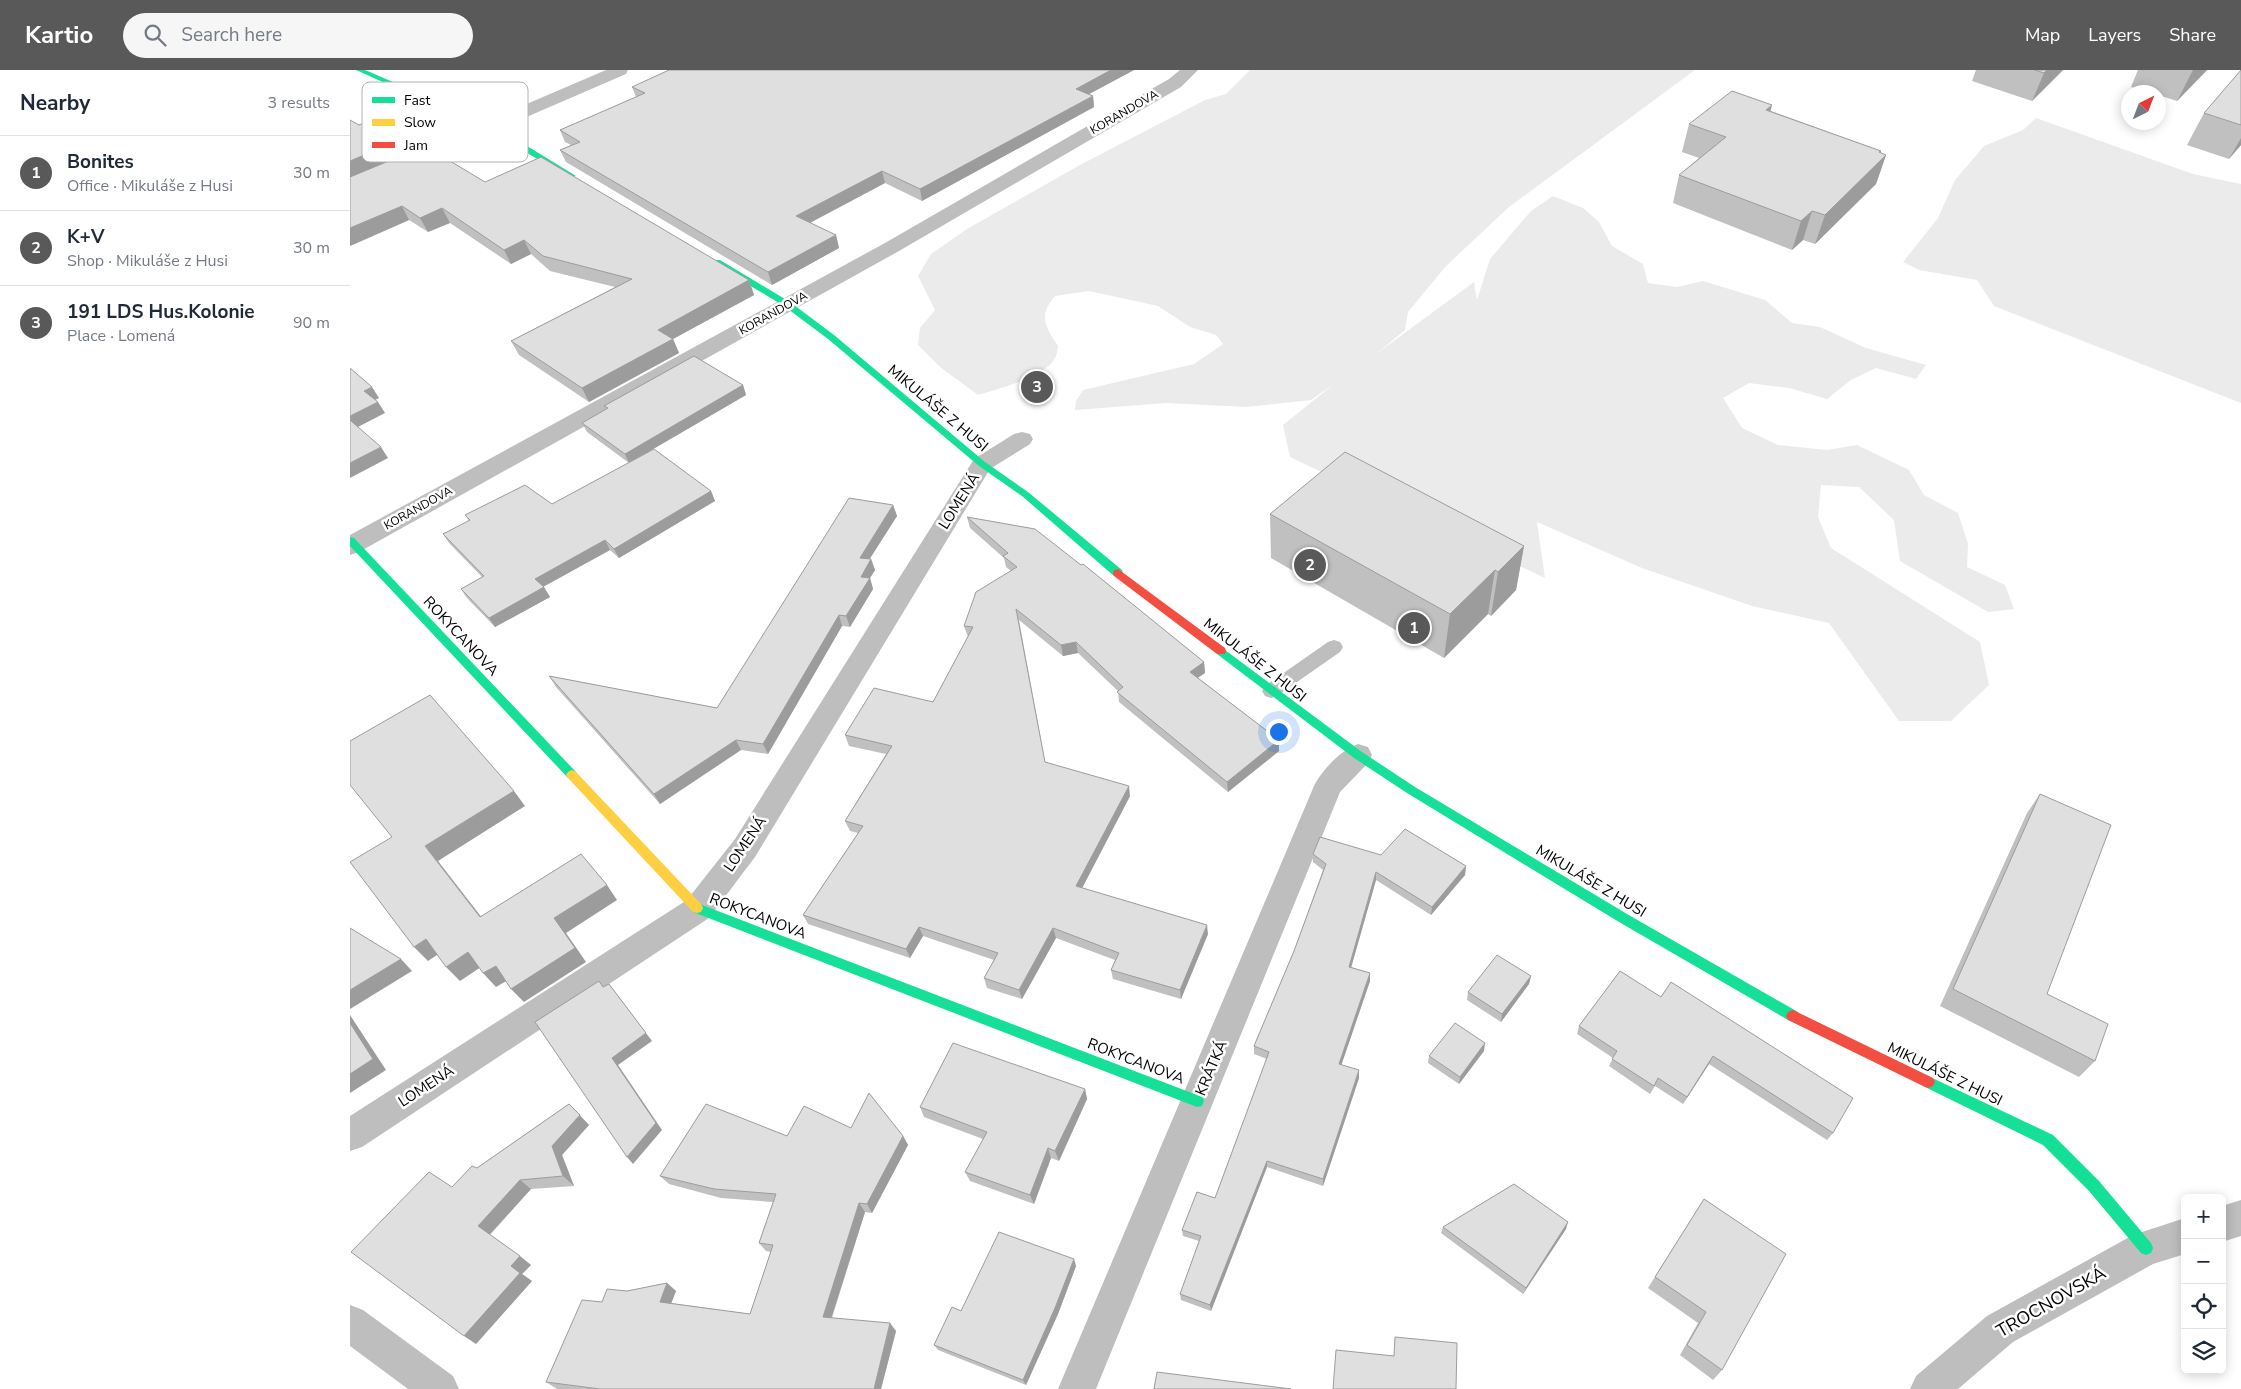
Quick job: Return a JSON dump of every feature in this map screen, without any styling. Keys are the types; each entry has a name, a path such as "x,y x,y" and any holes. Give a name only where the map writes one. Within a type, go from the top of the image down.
{"street":[{"path":"359,70 387,82"},
{"path":"528,110 620,70"},
{"name":"KORANDOVA","path":"351,543 787,304 995,187 1175,83 1190,70"},
{"path":"528,150 584,183"},
{"path":"350,186 407,162"},
{"name":"MIKULÁŠE Z HUSI","path":"702,254 787,304 831,337 982,464 1025,494 1125,579 1358,755 1411,790 1624,918 1812,1026 2048,1140 2094,1186 2146,1248"},
{"name":"LOMENÁ","path":"350,1135 698,910 745,848 982,464 1022,439"},
{"name":"ROKYCANOVA","path":"351,543 698,910 1197,1101"},
{"name":"KRÁTKÁ","path":"1077,1389 1328,786 1358,755"},
{"path":"2226,1223 2241,1218"},
{"name":"TROCNOVSKÁ","path":"1929,1389 2000,1329 2146,1248 2181,1237"},
{"path":"350,1323 440,1389"}],"lane":[{"path":"1271,691 1334,647"}],"shaded area":[{"path":"1250,70 1695,70 1509,207 1446,266 1408,312 1405,330 1376,354 1474,282 1477,300 1490,259 1531,211 1553,196 1583,208 1599,222 1612,246 1643,264 1648,283 1677,287 1703,281 1765,300 1792,323 1820,327 1866,348 1926,365 1916,379 1876,368 1851,380 1827,399 1789,388 1749,383 1723,398 1742,428 1778,445 1827,450 1857,445 1909,470 1924,495 1958,513 1968,544 1967,567 2005,585 2014,609 1988,612 1900,561 1894,520 1859,487 1821,485 1818,517 1831,548 1980,642 1989,685 1951,721 1899,721 1829,623 1752,606 1642,568 1537,522 1545,578 1290,457 1283,425 1334,384 1311,400 1246,407 1166,403 1075,410 1076,401 1083,390 1194,364 1223,344 1216,335 1190,327 1158,306 1089,291 1055,296 1046,309 1045,315 1047,327 1058,346 1057,354 1050,365 1042,371 1009,386 978,395 940,367 918,345 920,328 935,310 918,276 931,254 967,229 1080,165 1205,100 1226,94"},
{"path":"2036,118 2193,174 2241,184 2241,403 1994,306 1977,280 1919,270 1903,262 1938,218 1955,180 1984,146 2023,130"}],"building":[{"path":"669,70 1111,70 1076,89 1093,96 920,189 882,171 796,216 836,235 768,272 560,150 580,142 560,130 645,93 632,87"},
{"path":"2035,70 2047,70 2044,73"},
{"path":"2241,70 2241,125 2204,113"},
{"path":"1732,91 1772,105 1766,110 1881,151 1879,152 1886,155 1825,215 1812,211 1801,221 1679,175 1726,137 1689,124"},
{"path":"350,120 359,125 362,124 362,156 350,161"},
{"path":"541,157 749,280 658,330 673,339 582,388 511,341 632,279 543,256 524,240 504,250 442,208 420,218 402,206 350,228 350,177 386,162 452,162 485,182"},
{"path":"694,356 743,385 625,454 582,423 608,408 604,406"},
{"path":"350,368 372,387 364,391 378,402 350,416"},
{"path":"350,420 381,447 350,463"},
{"path":"654,449 711,491 614,549 605,540 535,579 544,587 489,618 461,589 484,576 443,534 470,520 465,515 525,485 552,504"},
{"path":"1345,452 1524,546 1498,572 1495,570 1450,614 1270,514"},
{"path":"849,498 893,505 860,558 871,559 861,577 870,578 846,616 839,615 763,744 736,740 654,794 549,676 717,708"},
{"path":"967,517 1035,529 1081,565 1083,564 1204,662 1190,672 1279,740 1227,782 1117,692 1123,687 1076,642 1061,645 1016,609 1045,762 1129,786 1076,886 1207,925 1180,990 1111,970 1119,953 1053,928 1019,990 984,978 998,953 919,927 906,949 803,915 863,826 845,821 892,746 845,735 874,688 933,702 973,627 964,626 976,592 1017,567 1003,556 1008,553"},
{"path":"430,695 514,791 425,846 480,917 581,854 607,885 554,918 575,948 511,989 496,966 483,973 468,952 446,967 426,939 414,947 350,862 392,837 350,785 350,741"},
{"path":"2040,794 2111,825 2047,994 2108,1024 2095,1061 1953,989"},
{"path":"1405,829 1466,866 1432,907 1376,872 1349,967 1370,973 1339,1064 1359,1070 1323,1179 1267,1161 1210,1305 1180,1294 1201,1236 1182,1230 1197,1192 1215,1198 1269,1052 1254,1046 1294,951 1326,864 1313,854 1320,837 1381,855"},
{"path":"350,928 401,959 350,990"},
{"path":"1497,955 1531,976 1502,1014 1468,992"},
{"path":"1620,971 1661,997 1671,982 1853,1098 1833,1133 1713,1056 1687,1097 1658,1078 1654,1086 1612,1059 1617,1051 1579,1026"},
{"path":"599,981 603,987 609,984 646,1033 612,1058 656,1123 627,1157 535,1022"},
{"path":"350,1023 373,1059 350,1074"},
{"path":"1455,1023 1485,1043 1460,1077 1429,1056"},
{"path":"953,1043 1085,1089 1055,1151 1048,1148 1030,1195 965,1172 987,1132 920,1107"},
{"path":"869,1093 903,1136 867,1204 859,1203 823,1317 890,1323 874,1389 600,1389 546,1382 582,1300 602,1302 607,1289 627,1291 667,1283 660,1302 750,1314 773,1245 759,1243 776,1194 714,1189 660,1176 706,1104 787,1136 804,1106 851,1128"},
{"path":"569,1104 580,1115 552,1146 563,1176 520,1180 478,1226 520,1256 511,1266 520,1273 464,1336 351,1252 429,1172 452,1187 472,1166 477,1168"},
{"path":"1514,1184 1568,1222 1526,1288 1443,1227"},
{"path":"1704,1199 1786,1254 1722,1370 1687,1345 1706,1312 1655,1277"},
{"path":"999,1232 1074,1259 1055,1308 1023,1380 934,1345 952,1307 961,1311"},
{"path":"1395,1337 1457,1343 1456,1389 1333,1389 1336,1350 1394,1356"},
{"path":"1157,1372 1291,1389 1154,1389"}],"traffic: fast":[{"path":"359,70 387,82"},
{"path":"528,150 572,176"},
{"path":"717,262 787,304 831,337 982,464 1025,494 1118,573"},
{"path":"350,540 572,775"},
{"path":"1221,651 1358,755 1411,790 1623,918 1793,1016"},
{"path":"697,908 1197,1101"},
{"path":"1928,1082 2048,1140 2094,1186 2146,1248"}],"traffic: slow":[{"path":"572,775 697,908"}],"traffic: jam":[{"path":"1118,573 1221,651"},
{"path":"1793,1016 1928,1082"}],"place":[{"name":"191 LDS Hus.Kolonie","path":"1037,387"},
{"name":"K+V","path":"1310,565"},
{"name":"Bonites","path":"1414,628"}]}
